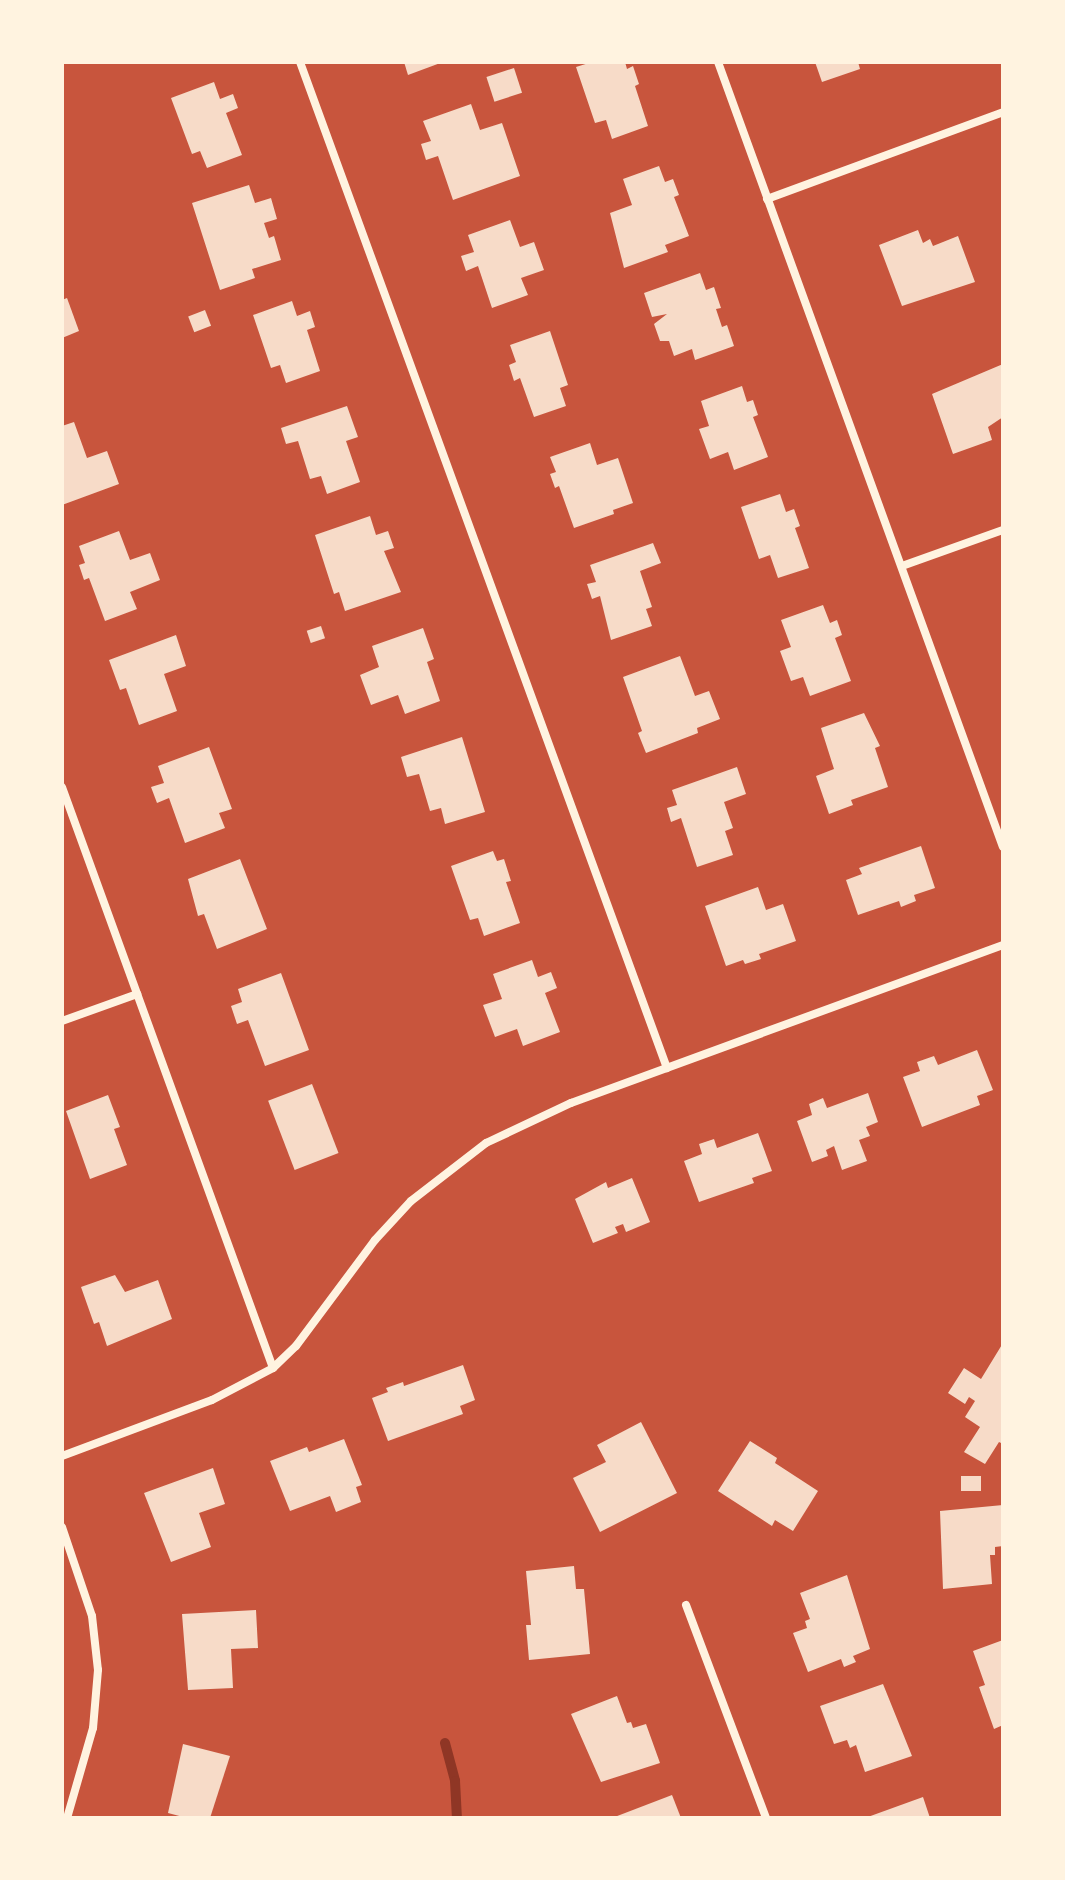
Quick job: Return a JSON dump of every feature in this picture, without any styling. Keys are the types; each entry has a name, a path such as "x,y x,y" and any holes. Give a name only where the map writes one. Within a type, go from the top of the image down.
{"street":[{"path":"300,62 667,1068"},
{"path":"718,62 1003,847"},
{"path":"767,199 1003,112"},
{"path":"902,566 1003,530"},
{"path":"62,787 273,1368"},
{"path":"62,1456 212,1400 273,1368 296,1346 375,1240 411,1201 448,1169 527,1121 1003,945"},
{"path":"62,1021 137,994"},
{"path":"62,1527 92,1616 98,1670 93,1728 67,1818"},
{"path":"686,1605 766,1818"}],"building":[{"path":"404,62 443,62 408,75"},
{"path":"592,62 625,62 627,69 633,66 639,84 635,86 648,126 612,139 606,120 595,123 576,67"},
{"path":"815,62 858,62 860,69 822,82"},
{"path":"514,68 522,93 494,102 486,77"},
{"path":"214,82 220,99 233,94 238,108 226,113 242,155 207,168 200,151 192,154 171,98"},
{"path":"471,104 480,130 502,123 520,176 453,200 438,156 426,160 421,144 431,141 423,121"},
{"path":"659,166 665,182 673,179 679,195 674,197 689,236 665,245 668,252 624,268 610,213 632,205 623,179"},
{"path":"249,185 255,203 271,198 277,219 264,223 269,238 274,236 281,260 252,269 255,278 220,290 192,203"},
{"path":"510,220 520,247 534,242 544,270 521,278 528,295 492,308 478,266 466,271 461,256 474,252 468,235"},
{"path":"918,230 923,243 930,239 933,246 958,236 975,282 902,306 879,245"},
{"path":"700,273 706,290 714,287 721,308 716,309 722,327 727,325 734,346 695,360 692,349 674,356 669,341 660,341 654,324 667,314 652,317 644,293"},
{"path":"67,298 79,331 62,338 62,300"},
{"path":"292,301 297,316 310,311 315,327 307,330 320,371 286,383 280,365 271,368 253,315"},
{"path":"205,310 211,326 194,332 188,316"},
{"path":"550,331 568,385 560,388 566,406 534,417 520,378 514,381 509,365 516,362 510,345"},
{"path":"1003,364 1003,417 988,427 992,440 953,454 932,394"},
{"path":"742,386 747,402 753,400 758,415 753,417 768,457 734,470 728,452 710,459 699,429 709,426 701,401"},
{"path":"347,406 358,437 346,441 360,482 327,494 321,476 310,479 298,441 286,444 281,428"},
{"path":"74,422 87,458 107,451 119,484 62,505 62,426"},
{"path":"590,443 597,465 618,458 633,503 613,510 614,514 574,528 559,486 555,488 550,474 556,472 550,457"},
{"path":"780,494 786,512 794,509 800,526 795,528 809,568 778,578 770,555 759,559 741,507"},
{"path":"370,516 376,535 388,531 394,548 384,551 401,592 345,611 339,592 334,594 315,535"},
{"path":"119,531 130,560 150,553 160,580 130,592 137,609 105,621 89,578 84,580 79,565 85,563 79,546"},
{"path":"653,543 661,563 640,571 652,607 646,609 652,626 611,640 600,596 592,599 587,584 596,582 590,565"},
{"path":"823,605 830,623 837,620 842,635 835,638 851,681 810,696 803,677 791,681 780,651 791,647 781,620"},
{"path":"321,626 325,638 311,643 307,631"},
{"path":"423,628 434,659 427,662 440,701 405,714 398,695 371,705 360,675 379,667 372,646"},
{"path":"176,635 186,666 164,674 177,711 139,725 126,688 120,690 109,660"},
{"path":"680,656 695,696 709,691 720,719 697,728 698,733 646,753 638,733 642,731 623,677"},
{"path":"864,713 880,746 875,748 888,787 851,800 853,805 829,814 816,776 834,769 821,728"},
{"path":"462,737 485,812 445,824 441,808 430,811 419,774 407,777 401,757"},
{"path":"209,747 232,809 219,813 225,828 185,843 169,798 157,803 151,787 164,783 158,766"},
{"path":"737,767 746,794 724,802 733,828 725,831 733,855 697,867 681,818 671,822 667,808 677,805 672,790"},
{"path":"921,846 935,888 914,895 916,901 901,907 899,901 858,915 846,880 862,874 859,868"},
{"path":"493,851 497,861 504,859 511,881 506,882 520,923 484,936 478,918 470,920 451,866"},
{"path":"240,859 267,929 217,949 204,914 198,916 188,879"},
{"path":"758,887 766,910 783,904 796,941 759,954 761,959 745,964 743,960 726,966 705,906"},
{"path":"532,960 538,977 551,972 557,988 545,993 560,1032 523,1046 517,1029 495,1037 483,1005 502,999 493,974"},
{"path":"281,973 309,1050 265,1066 248,1020 237,1024 231,1006 242,1002 238,989"},
{"path":"977,1050 993,1090 977,1096 980,1105 922,1127 903,1077 920,1071 917,1062 934,1056 938,1065"},
{"path":"312,1084 339,1153 295,1170 268,1101"},
{"path":"868,1093 878,1122 866,1127 870,1136 859,1140 867,1161 842,1170 834,1146 826,1150 828,1156 812,1162 797,1121 812,1115 809,1104 823,1098 827,1108"},
{"path":"108,1095 120,1127 114,1129 127,1165 90,1179 66,1111"},
{"path":"758,1133 772,1171 752,1178 754,1183 699,1202 684,1161 702,1154 699,1144 714,1139 717,1148"},
{"path":"632,1178 650,1222 626,1232 623,1224 615,1227 618,1233 593,1243 575,1199 606,1182 608,1188"},
{"path":"115,1275 125,1292 158,1280 172,1319 107,1346 99,1322 94,1324 81,1287"},
{"path":"1003,1343 1003,1444 999,1442 985,1464 964,1452 980,1427 965,1417 975,1401 969,1397 965,1404 948,1393 964,1368 981,1379"},
{"path":"463,1365 475,1400 460,1406 463,1414 388,1441 372,1398 388,1392 386,1388 403,1382 404,1386"},
{"path":"641,1422 677,1493 600,1532 573,1478 606,1462 597,1445"},
{"path":"344,1439 362,1485 356,1487 361,1502 336,1512 330,1496 290,1511 270,1461 307,1447 309,1452"},
{"path":"750,1441 777,1458 775,1463 818,1491 793,1531 775,1520 772,1526 718,1491"},
{"path":"213,1468 225,1504 199,1513 211,1547 171,1562 144,1493"},
{"path":"961,1476 981,1476 981,1491 961,1491"},
{"path":"1003,1505 1003,1546 995,1547 995,1555 990,1555 992,1584 943,1589 940,1511"},
{"path":"574,1566 576,1589 584,1589 590,1654 529,1660 526,1625 531,1625 526,1571"},
{"path":"847,1575 870,1649 853,1656 856,1662 844,1667 841,1659 808,1672 793,1633 807,1628 805,1621 810,1619 800,1593"},
{"path":"256,1610 258,1648 231,1649 233,1688 188,1690 182,1614"},
{"path":"1003,1640 1003,1725 994,1729 979,1687 985,1685 973,1651"},
{"path":"883,1684 912,1756 865,1772 856,1745 850,1748 847,1740 834,1744 820,1706"},
{"path":"617,1696 627,1723 631,1722 633,1728 646,1724 660,1763 601,1782 571,1714"},
{"path":"183,1744 230,1756 210,1818 187,1818 168,1813"},
{"path":"672,1795 681,1818 612,1818"},
{"path":"923,1797 930,1818 865,1818"}],"waterway":[{"path":"445,1743 455,1781 457,1818"}]}
